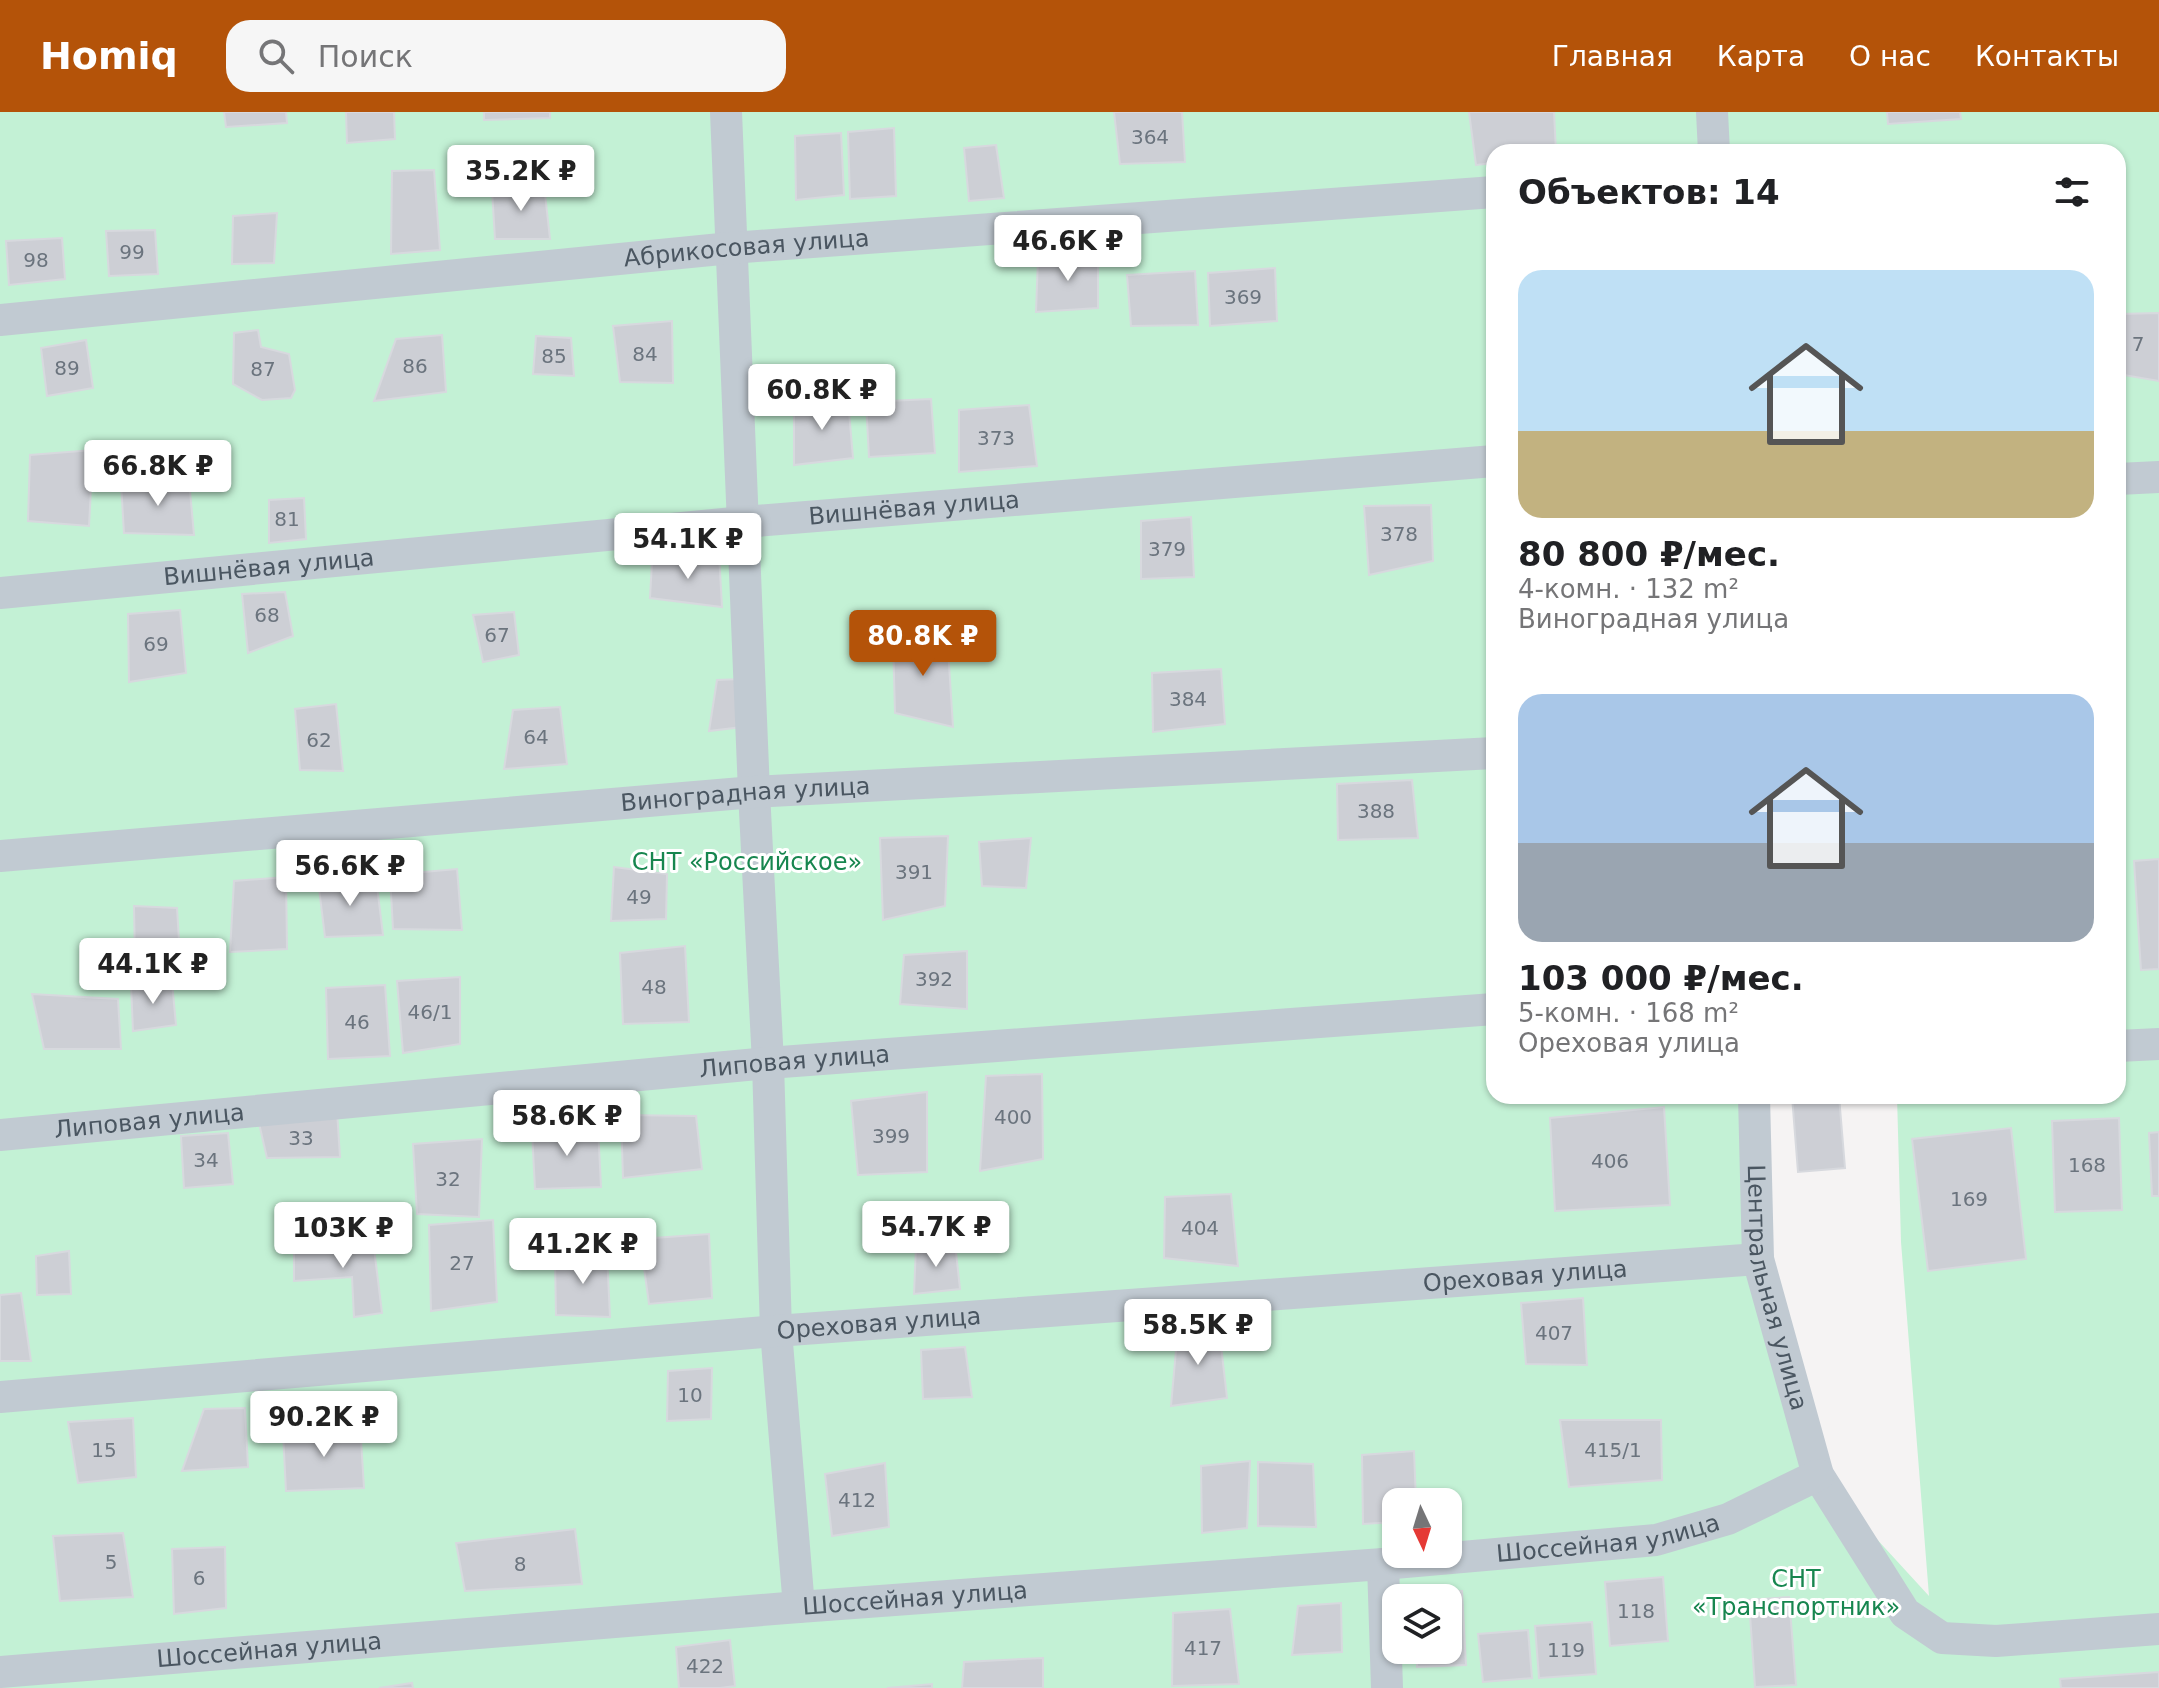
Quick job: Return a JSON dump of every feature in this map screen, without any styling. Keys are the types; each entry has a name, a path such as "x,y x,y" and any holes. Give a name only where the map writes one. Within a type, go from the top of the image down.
{"street":[{"path":"726,112 768,1063 776,1331 799,1607"},
{"path":"1712,112 1714,144"},
{"name":"Абрикосовая улица","path":"0,320 731,248 1486,193"},
{"name":"Вишнёвая улица","path":"0,593 744,522 1486,462"},
{"path":"2126,479 2159,477"},
{"name":"Виноградная улица","path":"0,856 754,792 1486,753"},
{"name":"Липовая улица","path":"0,1135 768,1063 1486,1010"},
{"path":"2126,1046 2159,1044"},
{"name":"Центральная улица","path":"1754,1104 1758,1259 1818,1475 1905,1613 1942,1638 1996,1641 2159,1629"},
{"name":"Ореховая улица","path":"0,1397 776,1331 1758,1259"},
{"name":"Шоссейная улица","path":"1462,1557 1656,1540 1728,1519 1818,1475"},
{"name":"Шоссейная улица","path":"0,1672 799,1607 1382,1564"},
{"path":"1383,1568 1387,1688"}],"green space":[{"name":"СНТ «Российское»","path":"0,112 2159,112 2159,1688 0,1688"}],"building":[{"path":"224,112 286,112 287,123 226,127"},
{"path":"346,112 394,112 395,139 347,143"},
{"path":"484,112 550,112 550,118 484,120"},
{"path":"1114,112 1182,112 1185,162 1120,164"},
{"path":"1469,112 1554,112 1556,144 1486,144 1486,164 1476,165"},
{"path":"1887,112 1960,112 1961,119 1888,124"},
{"path":"894,128 896,196 850,199 848,132"},
{"path":"841,133 844,195 796,200 795,136"},
{"path":"996,145 1004,198 969,201 964,148"},
{"path":"434,170 440,250 391,254 392,171"},
{"path":"544,185 550,239 495,239 492,190"},
{"path":"277,213 274,263 232,264 233,216"},
{"path":"155,230 158,274 109,276 106,231"},
{"path":"62,238 65,279 9,285 6,241"},
{"path":"1098,254 1098,308 1036,312 1038,258"},
{"path":"1275,268 1277,321 1210,326 1208,273"},
{"path":"1195,271 1198,325 1131,326 1127,275"},
{"path":"2159,313 2159,381 2126,375 2126,314"},
{"path":"672,321 673,383 620,382 613,326"},
{"path":"258,330 261,347 289,354 295,390 291,398 262,400 233,384 234,333"},
{"path":"442,335 446,392 374,401 396,339"},
{"path":"536,336 571,338 574,376 533,374"},
{"path":"86,340 93,388 47,396 41,348"},
{"path":"931,399 935,453 869,457 866,402"},
{"path":"848,400 853,458 794,465 794,405"},
{"path":"1029,405 1037,466 959,472 959,410"},
{"path":"93,450 89,526 28,521 30,455"},
{"path":"189,480 194,535 124,533 121,483"},
{"path":"304,498 306,539 269,543 269,500"},
{"path":"1431,505 1433,561 1369,575 1364,506"},
{"path":"1191,517 1194,577 1141,579 1141,521"},
{"path":"719,554 722,607 650,598 652,562"},
{"path":"285,592 293,636 248,653 242,594"},
{"path":"180,610 186,673 129,682 128,614"},
{"path":"514,612 519,655 483,662 473,615"},
{"path":"947,633 953,727 895,713 893,638"},
{"path":"1221,669 1225,724 1153,732 1152,673"},
{"path":"742,679 742,727 709,731 717,680"},
{"path":"336,704 343,771 300,770 295,709"},
{"path":"560,707 567,764 504,769 513,710"},
{"path":"1412,780 1418,838 1338,840 1337,784"},
{"path":"948,836 945,906 883,920 880,838"},
{"path":"1031,838 1026,888 982,886 979,842"},
{"path":"2159,859 2159,969 2141,970 2134,861"},
{"path":"614,867 667,874 666,919 611,921"},
{"path":"457,869 462,930 393,929 390,875"},
{"path":"286,877 287,949 230,952 234,881"},
{"path":"376,878 383,935 325,937 318,880"},
{"path":"134,906 177,908 180,957 135,961"},
{"path":"685,946 689,1022 623,1024 620,953"},
{"path":"967,951 967,1009 900,1004 904,955"},
{"path":"460,977 460,1044 403,1053 397,981"},
{"path":"172,982 176,1025 133,1031 131,985"},
{"path":"385,985 390,1056 328,1059 326,988"},
{"path":"32,994 118,999 121,1049 44,1049"},
{"path":"1042,1074 1043,1159 980,1171 986,1076"},
{"path":"927,1092 927,1172 858,1175 851,1101"},
{"path":"1793,1104 1840,1104 1845,1168 1798,1172"},
{"path":"1664,1107 1670,1205 1555,1211 1550,1118"},
{"path":"337,1111 340,1157 267,1158 258,1119"},
{"path":"621,1115 696,1116 702,1169 623,1178"},
{"path":"2119,1118 2122,1210 2055,1212 2052,1121"},
{"path":"598,1127 601,1187 535,1189 532,1131"},
{"path":"2011,1128 2026,1259 1928,1271 1912,1139"},
{"path":"2159,1132 2159,1196 2152,1196 2149,1133"},
{"path":"228,1133 233,1184 184,1188 181,1136"},
{"path":"482,1139 479,1217 417,1214 413,1144"},
{"path":"1231,1194 1238,1266 1164,1258 1165,1197"},
{"path":"493,1220 497,1302 431,1311 429,1225"},
{"path":"709,1234 712,1298 649,1304 640,1239"},
{"path":"373,1240 382,1313 354,1317 352,1277 294,1281 294,1246"},
{"path":"955,1243 960,1289 914,1294 916,1246"},
{"path":"69,1251 71,1294 37,1295 36,1256"},
{"path":"607,1254 610,1317 556,1315 555,1259"},
{"path":"21,1293 31,1361 0,1361 0,1295"},
{"path":"1583,1298 1587,1365 1526,1364 1521,1303"},
{"path":"1178,1328 1219,1328 1227,1398 1171,1406"},
{"path":"965,1347 972,1397 923,1399 921,1350"},
{"path":"712,1368 711,1419 667,1421 668,1371"},
{"path":"245,1408 248,1467 182,1471 204,1409"},
{"path":"133,1418 136,1477 78,1483 68,1422"},
{"path":"1560,1420 1661,1420 1662,1480 1569,1487"},
{"path":"360,1424 364,1488 286,1491 283,1433"},
{"path":"1414,1451 1415,1488 1382,1488 1382,1523 1363,1524 1362,1455"},
{"path":"1250,1461 1247,1528 1202,1533 1201,1466"},
{"path":"1258,1462 1313,1464 1316,1527 1258,1526"},
{"path":"885,1463 889,1527 832,1536 825,1474"},
{"path":"575,1529 582,1584 465,1591 456,1543"},
{"path":"123,1533 133,1597 60,1601 53,1536"},
{"path":"225,1547 226,1608 174,1614 172,1549"},
{"path":"1663,1577 1668,1641 1610,1646 1605,1582"},
{"path":"1462,1591 1466,1665 1417,1667 1417,1664 1462,1664"},
{"path":"1789,1597 1796,1685 1755,1687 1749,1600"},
{"path":"1341,1603 1342,1652 1292,1655 1298,1606"},
{"path":"1230,1609 1239,1684 1172,1686 1173,1613"},
{"path":"1592,1622 1596,1674 1539,1678 1535,1626"},
{"path":"1528,1630 1532,1678 1483,1682 1478,1634"},
{"path":"730,1640 735,1686 679,1688 676,1647"},
{"path":"1043,1658 1043,1688 962,1688 964,1662"},
{"path":"2159,1672 2159,1688 2061,1688 2060,1679"},
{"path":"412,1683 413,1688 379,1688"},
{"path":"932,1684 932,1688 887,1688"}],"park label":[{"name":"СНТ «Транспортник»","path":"1796,1593"}]}
